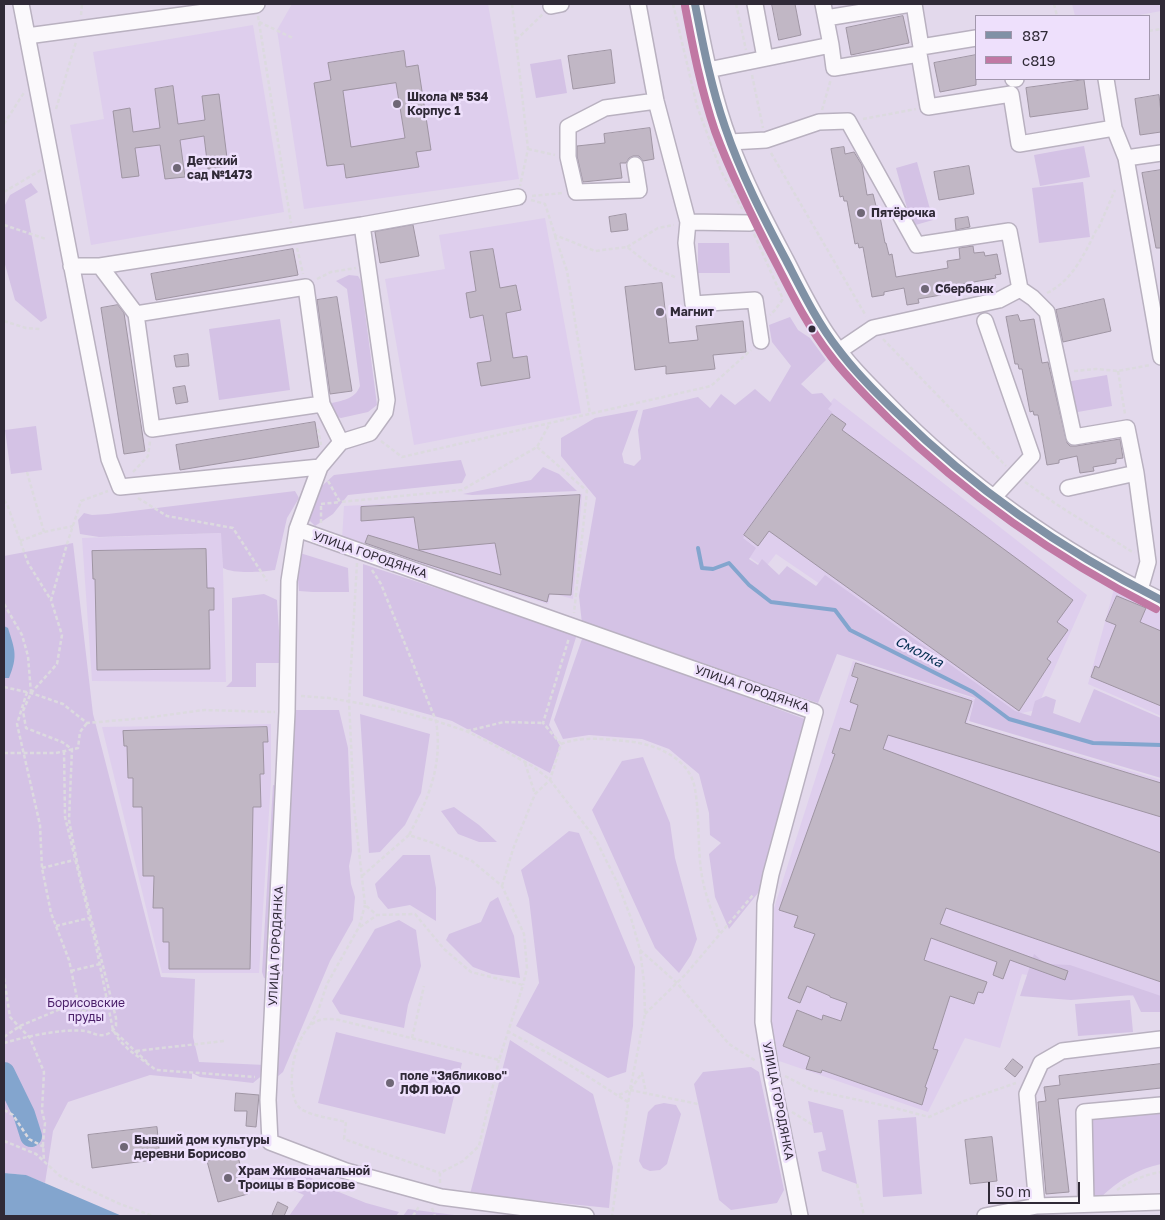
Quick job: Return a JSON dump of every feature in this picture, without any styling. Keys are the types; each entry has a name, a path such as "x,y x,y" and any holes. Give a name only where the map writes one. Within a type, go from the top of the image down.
{"street":[{"path":"21,4 110,459 120,487 322,464"},
{"path":"27,36 256,4"},
{"path":"638,4 656,101 688,222 686,243 693,304 755,300 760,334"},
{"path":"695,4 708,70 730,142 763,216 807,301 840,351 900,417 969,478 1073,552 1161,600"},
{"path":"755,4 765,58"},
{"path":"975,38 921,47 913,4 824,11 834,68 919,54 928,107 1010,94 1019,144 1114,128"},
{"path":"708,70 831,45"},
{"path":"1106,80 1114,128 1126,158 1161,357"},
{"path":"635,165 639,190 576,192 568,157 568,127 605,108 656,101"},
{"path":"730,142 766,140 819,122 848,122 917,246 1009,231 1020,289 1033,298 1047,312 1074,437 1127,428 1136,473 1148,562 1140,590"},
{"path":"1126,158 1161,154"},
{"path":"71,266 100,266 362,225 518,197"},
{"path":"688,222 750,223 763,216"},
{"path":"297,529 322,464 341,442 370,433 386,412 387,400 362,225"},
{"path":"100,266 136,314 152,429 318,405"},
{"path":"136,314 306,287 318,405 341,442"},
{"path":"840,351 873,328 999,300 1020,289"},
{"path":"985,321 1032,456 994,496"},
{"path":"1068,488 1136,473"},
{"name":"УЛИЦА ГОРОДЯНКА","path":"586,1216 441,1197 346,1171 265,1144 270,1078 287,712 289,581 297,529 816,712 771,874 765,904 763,1022 770,1068 800,1216"},
{"path":"1036,1206 1026,1094 1041,1063 1062,1051 1161,1039"},
{"path":"1079,1208 1084,1112 1161,1105"},
{"path":"985,1216 1036,1206 1079,1208 1102,1203 1161,1202"}],"path":[{"path":"55,111 80,29 82,4"},
{"path":"256,4 294,236 306,287 331,272 369,266"},
{"path":"512,4 528,149 518,197"},
{"path":"516,40 556,5"},
{"path":"259,22 293,38"},
{"path":"819,122 834,68"},
{"path":"4,124 35,76"},
{"path":"848,122 928,107"},
{"path":"528,149 568,157"},
{"path":"4,192 52,164"},
{"path":"1033,298 1056,288 1070,277 1103,218 1115,190"},
{"path":"518,197 576,192"},
{"path":"518,197 545,204 567,271 590,414"},
{"path":"555,235 595,251 627,247 658,228 688,222"},
{"path":"4,225 46,239"},
{"path":"627,247 654,268 690,283"},
{"path":"370,433 402,457 711,386 760,334 767,320 783,299 776,285"},
{"path":"4,321 26,328 40,329"},
{"path":"1060,373 1096,369 1118,371 1137,368"},
{"path":"1118,371 1127,428"},
{"path":"318,405 322,464 340,502"},
{"path":"321,504 462,490 538,447 550,423"},
{"path":"51,600 81,501 120,487 148,456 152,429"},
{"path":"538,447 587,491 573,626 543,723"},
{"path":"27,472 44,532"},
{"path":"120,487 167,516 233,528 267,581"},
{"path":"4,500 28,563 51,600 62,635 57,664 29,692 17,724 40,824 42,868 51,913 71,971 80,1012 109,1005"},
{"path":"20,541 44,532 73,526"},
{"path":"358,550 349,701 354,806 365,905 359,927 327,984 318,1012 299,1039 291,1080 298,1108 308,1113 346,1122 344,1138 440,1173 463,1161 479,1146 499,1060 527,968 524,934 502,886 472,861 433,843 409,835"},
{"path":"358,550 381,584 436,721 437,765 425,806 409,835 362,876"},
{"path":"4,604 22,635 28,656 29,692 23,711 26,728 62,742 72,749"},
{"path":"4,687 29,692 63,704 87,722 145,718 204,710 287,712"},
{"path":"287,695 349,701 387,708 466,731 525,762 550,780 595,838 617,882 631,918 640,950 644,982 645,1014 628,1102 612,1216"},
{"path":"4,753 56,753 78,748 80,732 87,722"},
{"path":"466,731 504,722 543,723 562,744"},
{"path":"502,886 513,848 535,794 550,780 562,744 571,740 642,742 656,746 672,756 688,772 695,787 700,863 705,894 720,934"},
{"path":"4,1043 28,1036 85,1031 97,1035 106,1034 116,1026 116,1018 77,862 69,820 72,749"},
{"path":"64,751 65,817 100,964 113,1030 129,1050 156,1070 270,1078"},
{"path":"525,762 535,794"},
{"path":"42,868 75,860"},
{"path":"645,1014 677,983 771,874"},
{"path":"365,905 377,915"},
{"path":"359,927 377,915 415,914 444,949 472,972 523,985"},
{"path":"56,926 89,918"},
{"path":"640,950 677,983 729,1044 812,1090 929,1117 964,1101 1034,1077"},
{"path":"71,971 100,964"},
{"path":"4,978 10,1017 28,1036 44,1072 42,1111 46,1122 44,1161"},
{"path":"412,1038 424,986"},
{"path":"4,1037 20,1026 77,1002"},
{"path":"310,1025 325,1018 339,1020 499,1060"},
{"path":"113,1030 156,1070"},
{"path":"507,1031 568,1064 628,1102"},
{"path":"136,1051 224,1041"},
{"path":"619,1095 630,1090 642,1073 646,1093"},
{"path":"630,1090 698,1104"},
{"path":"4,1110 13,1115 29,1139 44,1147"},
{"path":"4,1141 36,1154 60,1176 120,1204 153,1216"},
{"path":"1102,1203 1122,1186 1150,1173 1161,1172"},
{"path":"440,1173 441,1197"},
{"path":"857,1184 864,1216"}],"shaded area":[{"name":"Школа № 534 Корпус 1","path":"292,4 488,4 519,179 304,209 277,30"},
{"path":"1072,4 1161,4 1161,11 1139,15 1075,15"},
{"name":"Детский сад №1473","path":"253,25 284,212 91,245 70,125 104,119 93,52"},
{"path":"545,218 581,413 414,445 385,279 445,269 439,235"},
{"path":"834,398 1087,595 1036,710 1012,715 776,554 765,568 726,541"},
{"path":"582,494 573,599 551,593 548,604 342,540 344,506"},
{"path":"222,533 226,682 92,681 82,538"},
{"path":"1114,589 1161,612 1161,716 1088,684"},
{"path":"853,661 975,699 967,723 1161,780 1161,1002 1022,974 1000,1048 965,1038 928,1112 779,1061 771,1020 771,958 774,908"},
{"path":"271,724 271,780 259,973 162,973 102,727"}],"green space":[{"path":"561,59 567,93 536,98 530,64"},
{"path":"1084,146 1090,177 1040,186 1034,155"},
{"path":"917,162 933,220 912,226 896,168"},
{"path":"1083,182 1090,237 1039,243 1032,188"},
{"path":"31,183 38,192 25,200 47,318 41,322 15,300 4,261 4,207 10,195"},
{"path":"698,243 729,243 730,273 698,273"},
{"path":"349,275 358,276 361,281 377,405 368,412 341,418 333,416 330,411 332,403 352,396 360,386 347,289 336,281"},
{"path":"790,317 798,330 810,338 826,360 801,384 812,394 822,393 832,404 828,409 832,412 743,538 756,548 749,559 758,565 762,559 779,575 787,566 816,586 825,575 1015,711 1031,716 1035,701 1046,696 1056,700 1053,713 1080,723 1094,689 1161,718 1161,778 969,721 975,698 837,654 818,703 582,624 579,596 596,498 561,456 561,438 595,418 638,410 622,454 624,463 634,466 641,459 638,430 643,410 698,397 710,408 721,394 735,405 755,389 770,402 791,366 772,342 769,325"},
{"path":"280,319 290,390 219,400 209,329"},
{"path":"1107,375 1112,406 1072,413 1066,382"},
{"path":"36,426 42,470 11,474 5,430"},
{"path":"461,460 466,475 462,483 348,495 333,514 315,526 307,518 313,494 334,475"},
{"path":"543,467 559,474 577,491 463,494 531,480"},
{"path":"295,491 299,498 287,518 275,570 241,572 223,568 221,533 99,537 80,534 78,520 84,513 92,515 108,514"},
{"name":"Борисовские пруды","path":"73,543 93,714 161,977 195,979 193,1037 199,1062 265,1065 265,1073 253,1083 200,1077 192,1073 192,1079 150,1075 68,1102 53,1131 45,1183 25,1175 4,1173 4,556"},
{"path":"300,553 348,568 349,592 299,591 297,570"},
{"path":"363,564 577,634 549,725 560,746 550,773 452,721 363,696"},
{"path":"264,594 277,600 281,663 256,663 256,687 226,687 232,681 232,598"},
{"path":"583,636 810,721 758,893 729,929 715,897 709,854 721,843 710,835 709,813 699,774 669,749 642,739 589,735 563,739 554,720"},
{"path":"295,710 339,710 348,748 352,851 349,866 355,897 353,920 330,961 283,1072 277,1077"},
{"path":"360,714 430,734 421,793 405,825 380,852 369,853"},
{"path":"643,757 670,823 675,858 697,939 691,955 679,973 655,948 592,810 622,761"},
{"path":"273,785 278,786 269,980 264,978 262,972"},
{"path":"454,807 479,825 497,842 479,842 458,834 441,811"},
{"path":"569,831 579,833 635,967 633,1026 626,1072 608,1078 516,1026 539,983 529,899 521,870"},
{"path":"403,855 430,855 436,888 436,921 410,905 388,909 378,897 375,884"},
{"path":"498,897 514,936 520,978 492,974 473,967 446,940 449,934 481,922 490,902"},
{"path":"399,920 416,930 421,966 408,1005 404,1028 340,1014 332,1001 375,929"},
{"path":"1034,954 1046,964 1070,965 1161,996 1161,1012 1141,1012 1133,995 1071,1000 1020,996"},
{"path":"1130,1000 1133,1032 1078,1036 1075,1004"},
{"name":"поле \"Зябликово\" ЛФЛ ЮАО","path":"336,1032 462,1063 445,1134 318,1103"},
{"path":"510,1040 593,1094 613,1167 609,1208 470,1194"},
{"path":"751,1067 759,1072 784,1190 777,1203 731,1210 719,1200 694,1084 703,1072"},
{"path":"808,1101 843,1110 857,1184 822,1171 818,1152 826,1150 822,1132 814,1133"},
{"path":"664,1103 676,1105 681,1114 667,1164 660,1170 650,1171 643,1168 639,1161 648,1112 655,1105"},
{"path":"1161,1109 1161,1164 1128,1176 1101,1197 1090,1197 1090,1116"},
{"path":"916,1117 922,1194 883,1197 878,1120"},
{"path":"292,1167 329,1188 366,1203 399,1212 396,1216 289,1216 304,1195 270,1179 271,1168"},
{"path":"408,1209 462,1216 403,1216"}],"water":[{"path":"4,626 8,628 14,653 14,664 9,678 4,678"},
{"path":"4,1173 26,1175 122,1216 4,1216"}],"building":[{"path":"772,4 795,4 801,35 779,40"},
{"path":"903,16 909,43 851,55 846,28"},
{"path":"611,50 615,83 573,89 568,56"},
{"path":"404,51 406,67 418,65 431,150 416,152 419,167 346,178 344,164 327,166 314,83 331,80 328,63","holes":["396,83 405,138 351,147 343,91"]},
{"path":"975,55 976,85 940,92 934,63"},
{"path":"1084,80 1088,109 1030,117 1026,88"},
{"path":"173,86 178,124 205,120 202,96 219,94 228,166 208,169 204,136 180,140 185,177 165,179 160,145 135,148 139,176 122,178 113,111 130,108 133,132 160,128 155,89"},
{"path":"1159,95 1161,132 1140,135 1135,99"},
{"path":"650,128 654,159 643,161 639,156 633,156 626,163 620,163 622,178 583,182 577,156 577,146 605,143 604,134"},
{"path":"844,147 845,154 854,152 862,165 867,195 873,194 876,206 878,206 885,243 889,255 892,254 896,277 948,268 947,261 960,259 959,248 973,246 974,253 984,252 985,256 997,254 1001,274 995,275 996,278 951,286 952,290 941,292 941,295 918,299 919,303 907,305 904,288 884,292 884,295 872,297 863,247 859,248 858,243 855,244 847,201 844,201 843,196 840,197 831,149"},
{"path":"969,166 974,194 939,200 934,172"},
{"path":"1161,170 1161,248 1156,248 1142,173"},
{"path":"626,214 628,230 611,232 609,217"},
{"path":"968,217 970,227 956,230 955,219"},
{"path":"413,225 419,256 380,263 375,232"},
{"path":"293,249 298,275 156,300 151,274"},
{"path":"493,249 500,288 516,285 521,310 506,313 513,358 527,356 530,378 481,386 477,363 491,361 483,315 470,318 466,293 476,291 470,252"},
{"path":"662,283 669,343 698,340 696,326 743,321 746,352 713,355 715,369 666,374 666,366 635,370 625,287"},
{"path":"337,297 352,391 330,394 317,300"},
{"path":"1104,299 1111,331 1063,342 1056,310"},
{"path":"118,305 124,313 145,451 124,454 101,308"},
{"path":"1018,315 1020,321 1034,319 1042,363 1048,362 1067,443 1070,446 1076,446 1120,439 1123,458 1116,459 1116,463 1093,467 1094,471 1080,473 1077,456 1059,460 1059,463 1047,465 1038,415 1034,415 1033,411 1030,412 1022,369 1019,369 1018,364 1015,364 1006,317"},
{"path":"188,354 189,366 176,367 174,356"},
{"path":"185,386 188,402 176,404 173,388"},
{"path":"832,414 846,424 842,430 1073,600 1057,622 1068,630 1047,659 1051,662 1019,711 769,531 758,546 744,535"},
{"path":"315,422 319,447 180,470 176,445"},
{"path":"580,495 571,595 549,594 547,602 365,543 368,535 501,575 495,543 419,550 414,517 361,521 361,507"},
{"path":"206,549 207,588 214,588 214,610 209,610 210,669 97,670 95,579 93,579 92,551"},
{"path":"1117,596 1146,608 1140,622 1161,631 1161,706 1091,677 1095,666 1099,668 1116,625 1106,621"},
{"path":"856,663 972,701 965,723 1161,783 1161,817 888,735 883,749 1161,853 1161,982 946,908 940,924 1068,971 1065,980 1010,960 1003,979 993,975 997,962 931,938 924,960 987,982 983,993 978,992 974,1004 950,996 933,1049 938,1050 925,1087 927,1088 922,1105 822,1070 821,1073 806,1069 810,1057 783,1046 797,1010 822,1020 823,1015 841,1021 847,1003 807,986 800,1003 788,998 815,934 794,927 798,916 779,910 835,754 832,753 840,728 850,731 858,705 850,702 858,678 852,676"},
{"path":"267,727 268,742 263,742 264,774 260,774 261,807 253,807 250,969 169,969 169,942 163,942 163,908 153,908 154,876 143,876 142,807 133,807 133,778 128,778 127,746 124,746 123,731"},
{"path":"1013,1059 1023,1067 1015,1077 1005,1069"},
{"path":"1161,1064 1161,1088 1058,1099 1069,1192 1046,1194 1038,1102 1046,1101 1044,1087 1060,1085 1059,1076"},
{"path":"236,1093 259,1095 256,1127 246,1126 247,1111 235,1111"},
{"name":"Бывший дом культуры деревни Борисово","path":"157,1127 160,1159 92,1168 88,1135"},
{"path":"992,1137 997,1181 970,1184 965,1140"},
{"name":"Храм Живоначальной Троицы в Борисове","path":"222,1149 231,1155 237,1153 248,1194 218,1202 207,1161 213,1160 216,1153"},
{"path":"278,1202 288,1207 284,1216 272,1216"}],"waterway":[{"name":"Смолка","path":"698,548 702,568 713,569 729,563 749,585 771,602 835,610 850,630 973,692 1009,719 1093,743 1161,745"},
{"path":"4,1073 24,1114 31,1136"}],"transit line":[{"name":"887","path":"695,4 716,97 738,162 804,295 830,339 874,390 927,441 989,493 1055,540 1161,600"},
{"name":"с819","path":"685,6 706,100 715,131 729,165 795,300 822,344 837,364 866,396 920,448 983,500 1049,548 1156,609"}],"place":[{"name":"Школа № 534 Корпус 1","path":"397,104"},
{"name":"Детский сад №1473","path":"177,168"},
{"name":"Пятёрочка","path":"861,213"},
{"name":"Сбербанк","path":"925,289"},
{"name":"Магнит","path":"660,312"},
{"name":"поле \"Зябликово\" ЛФЛ ЮАО","path":"390,1083"},
{"name":"Бывший дом культуры деревни Борисово","path":"124,1147"},
{"name":"Храм Живоначальной Троицы в Борисове","path":"228,1178"}]}
